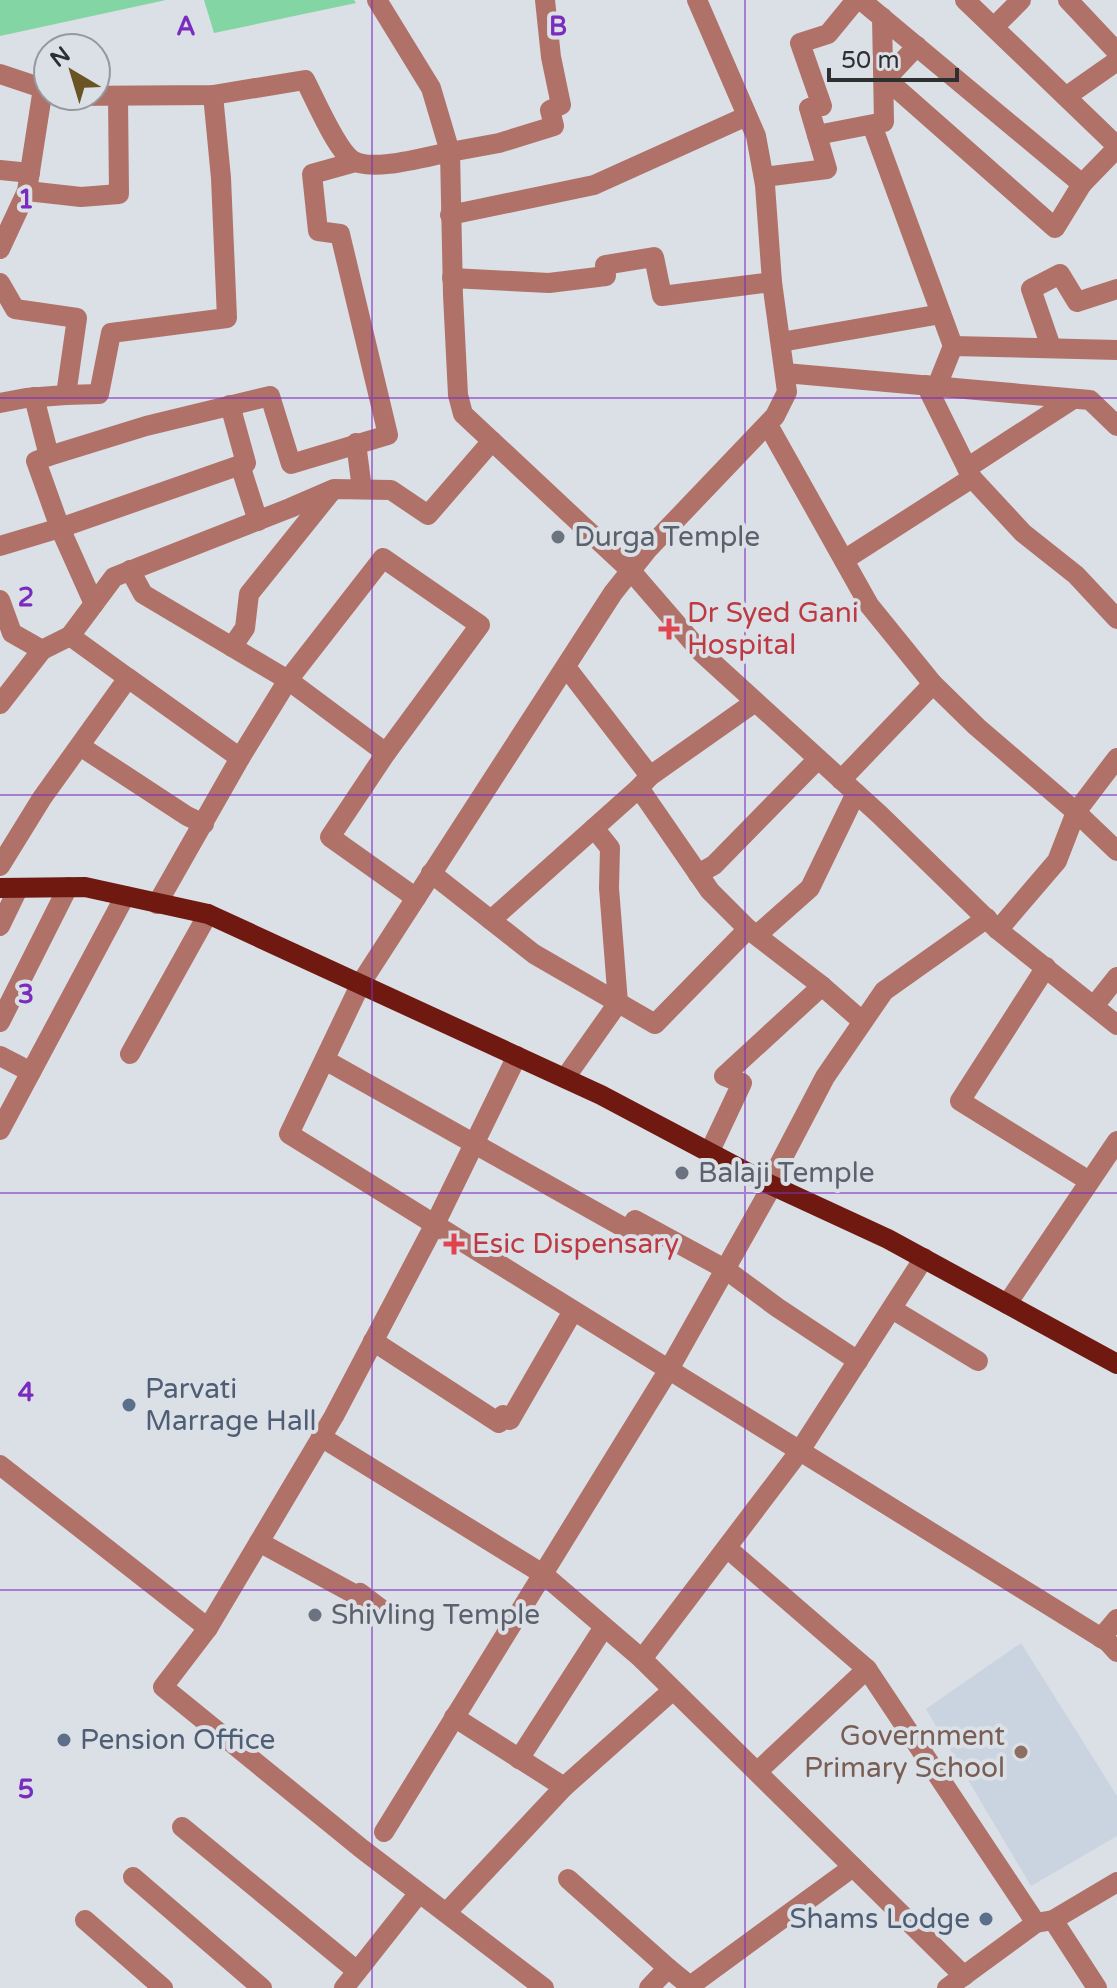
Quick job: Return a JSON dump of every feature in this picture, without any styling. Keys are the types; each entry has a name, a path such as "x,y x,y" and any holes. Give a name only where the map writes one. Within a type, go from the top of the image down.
{"main road":[{"path":"9,888 85,887 208,914 565,1078 770,1185 888,1239 1117,1364"}],"street":[{"path":"377,0 431,88 450,152 452,278 458,395 463,414 631,571 701,652 993,924 1117,1025"},
{"path":"94,604 60,528 36,461 146,426 270,396 291,464 388,435 340,234 318,231 312,174 355,162 383,164 499,143 554,126 550,110 561,105 551,57 545,0"},
{"path":"697,0 756,136 764,177 772,282 787,392 768,425 648,549 613,593 361,983 289,1134 1101,1638 1117,1652"},
{"path":"764,177 827,169 809,108 822,106 800,43 828,34 859,0 1082,184"},
{"path":"917,46 886,79 1055,228 1082,184 1117,147 965,0"},
{"path":"994,27 1021,0"},
{"path":"1068,0 1117,52"},
{"path":"817,135 884,122 882,17"},
{"path":"1067,96 1117,61"},
{"path":"0,74 32,84"},
{"path":"112,96 213,95 305,80 343,152 355,162"},
{"path":"0,403 34,397 99,394 111,333 227,318 221,178 213,95"},
{"path":"0,170 28,182 81,197 119,194 118,96"},
{"path":"0,249 28,182 42,112"},
{"path":"450,215 594,185 747,116"},
{"path":"872,125 953,346 932,386"},
{"path":"452,278 549,283 606,276 605,265 654,257 662,296 772,282"},
{"path":"1051,347 1031,289 1060,274 1077,302 1117,289"},
{"path":"0,283 15,309 77,318 66,395"},
{"path":"781,342 941,314"},
{"path":"953,346 1117,350"},
{"path":"785,373 1090,400 1117,426"},
{"path":"932,386 969,473 1023,533 1076,575 1117,619"},
{"path":"34,397 49,456"},
{"path":"844,560 1073,399"},
{"path":"0,546 246,463 230,405"},
{"path":"768,425 869,605 933,684 1117,851"},
{"path":"0,704 42,650 70,636 114,577 334,489 391,490 428,515 492,441"},
{"path":"356,443 362,489"},
{"path":"240,465 258,521"},
{"path":"232,647 245,628 249,594 334,489"},
{"path":"157,904 288,680 383,558 480,625 386,753 330,837 416,898"},
{"path":"130,570 143,594 288,680 386,753"},
{"path":"0,600 6,636 42,650"},
{"path":"70,636 240,758"},
{"path":"566,667 644,782 710,891 752,932 862,1021"},
{"path":"0,866 42,798 128,678"},
{"path":"431,873 534,954 655,1024 752,932 810,888 848,786 933,684"},
{"path":"491,920 644,782 755,702"},
{"path":"80,746 204,824"},
{"path":"384,1832 668,1371 825,1077 862,1021 884,991 993,924 1057,861 1076,812 1117,758"},
{"path":"698,874 714,865 818,759"},
{"path":"565,1078 618,1003 609,888 610,848 594,828"},
{"path":"0,1022 68,887"},
{"path":"0,926 9,888"},
{"path":"0,1130 125,896"},
{"path":"130,1054 208,914"},
{"path":"1046,967 960,1101 1089,1181"},
{"path":"1094,1006 1117,977"},
{"path":"709,1153 742,1083 724,1076 822,986"},
{"path":"0,1056 31,1072"},
{"path":"517,1056 435,1224 321,1437 208,1628 163,1687 419,1893 544,1988"},
{"path":"325,1060 630,1231 635,1220 725,1269 858,1361"},
{"path":"1007,1304 1117,1141"},
{"path":"642,1659 799,1452 924,1258"},
{"path":"892,1309 978,1361"},
{"path":"373,1341 499,1423 503,1415 510,1420 573,1311"},
{"path":"321,1437 543,1574 642,1659 964,1976"},
{"path":"0,1465 208,1628"},
{"path":"259,1542 356,1595 360,1593 385,1612"},
{"path":"727,1548 867,1669 1045,1922 1097,1988"},
{"path":"1101,1638 1117,1619"},
{"path":"519,1759 604,1627"},
{"path":"757,1772 867,1669"},
{"path":"446,1913 564,1787 673,1690"},
{"path":"454,1717 564,1787"},
{"path":"182,1827 357,1971"},
{"path":"568,1879 690,1986 853,1867"},
{"path":"133,1877 262,1988"},
{"path":"947,1988 1045,1922 1117,1882"},
{"path":"344,1988 419,1893"},
{"path":"85,1920 163,1988"},
{"path":"649,1988 668,1968"}],"shaded area":[{"name":"Government Primary School","path":"1021,1643 1117,1796 1117,1836 1031,1886 926,1709"}],"green space":[{"path":"0,0 166,0 0,36"},
{"path":"204,0 354,0 356,3 214,33"}],"place":[{"name":"Durga Temple","path":"558,537"},
{"name":"Dr Syed Gani Hospital","path":"669,629"},
{"name":"Balaji Temple","path":"682,1173"},
{"name":"Esic Dispensary","path":"454,1244"},
{"name":"Parvati Marrage Hall","path":"129,1405"},
{"name":"Shivling Temple","path":"315,1615"},
{"name":"Pension Office","path":"64,1740"},
{"name":"Government Primary School","path":"1021,1752"},
{"name":"Shams Lodge","path":"986,1919"}]}
